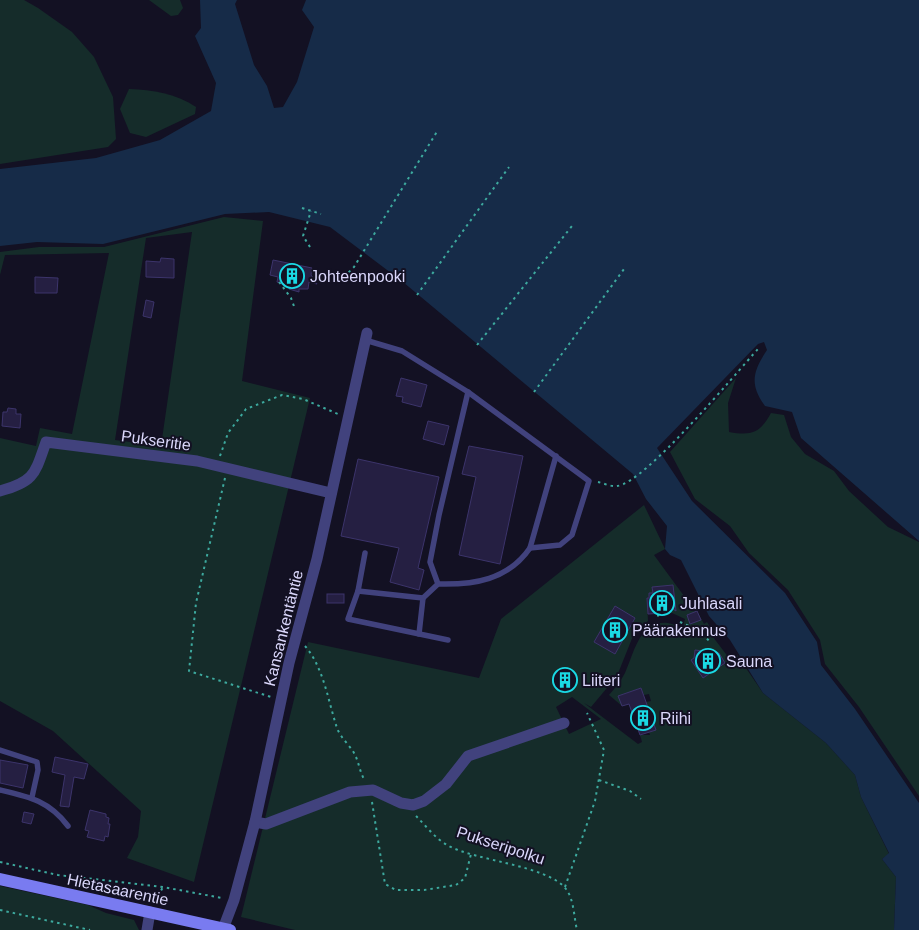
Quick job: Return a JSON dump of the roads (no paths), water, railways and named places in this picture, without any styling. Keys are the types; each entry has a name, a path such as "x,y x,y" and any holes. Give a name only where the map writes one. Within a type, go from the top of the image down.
{"street":[{"name":"Kansankentäntie","path":"226,929 255,822 281,700 317,559 366,336"},
{"name":"Pukseritie","path":"0,491 20,486 35,472 46,442 207,464 331,493"},
{"path":"255,822 266,824 350,792 374,790 402,803 413,805 424,801 446,784 468,756 564,723"},
{"name":"Hietasaarentie","path":"0,879 226,929"},
{"path":"147,930 150,912"}],"lane":[{"path":"366,336 402,351 468,392 589,481 572,535 560,545 530,548"},
{"path":"438,584 430,562 468,392"},
{"path":"418,634 424,598 438,584 466,585 490,579 522,560 530,548 556,456"},
{"path":"365,553 358,592 348,619 448,640"},
{"path":"358,592 424,598"},
{"path":"0,750 37,762 38,770 32,797"},
{"path":"0,790 32,797 57,811 68,826"}],"water":[{"path":"200,0 237,0 235,4 254,65 267,86 274,108 283,107 297,82 314,27 302,10 306,0 919,0 919,541 801,438 792,412 765,406 755,384 756,371 767,350 764,342 758,344 657,448 692,501 785,593 817,642 821,665 855,709 919,803 919,930 894,930 896,877 882,859 889,853 861,797 855,775 826,743 763,693 730,640 709,616 681,560 670,555 665,549 667,526 646,499 633,474 403,282 330,227 269,212 225,214 103,244 37,242 0,246 0,169 96,158 160,140 211,111 216,83 195,36 201,28"}],"place":[{"name":"Johteenpooki","path":"292,276"},
{"name":"Juhlasali","path":"662,603"},
{"name":"Päärakennus","path":"615,630"},
{"name":"Sauna","path":"708,661"},
{"name":"Liiteri","path":"565,680"},
{"name":"Riihi","path":"643,718"}]}
